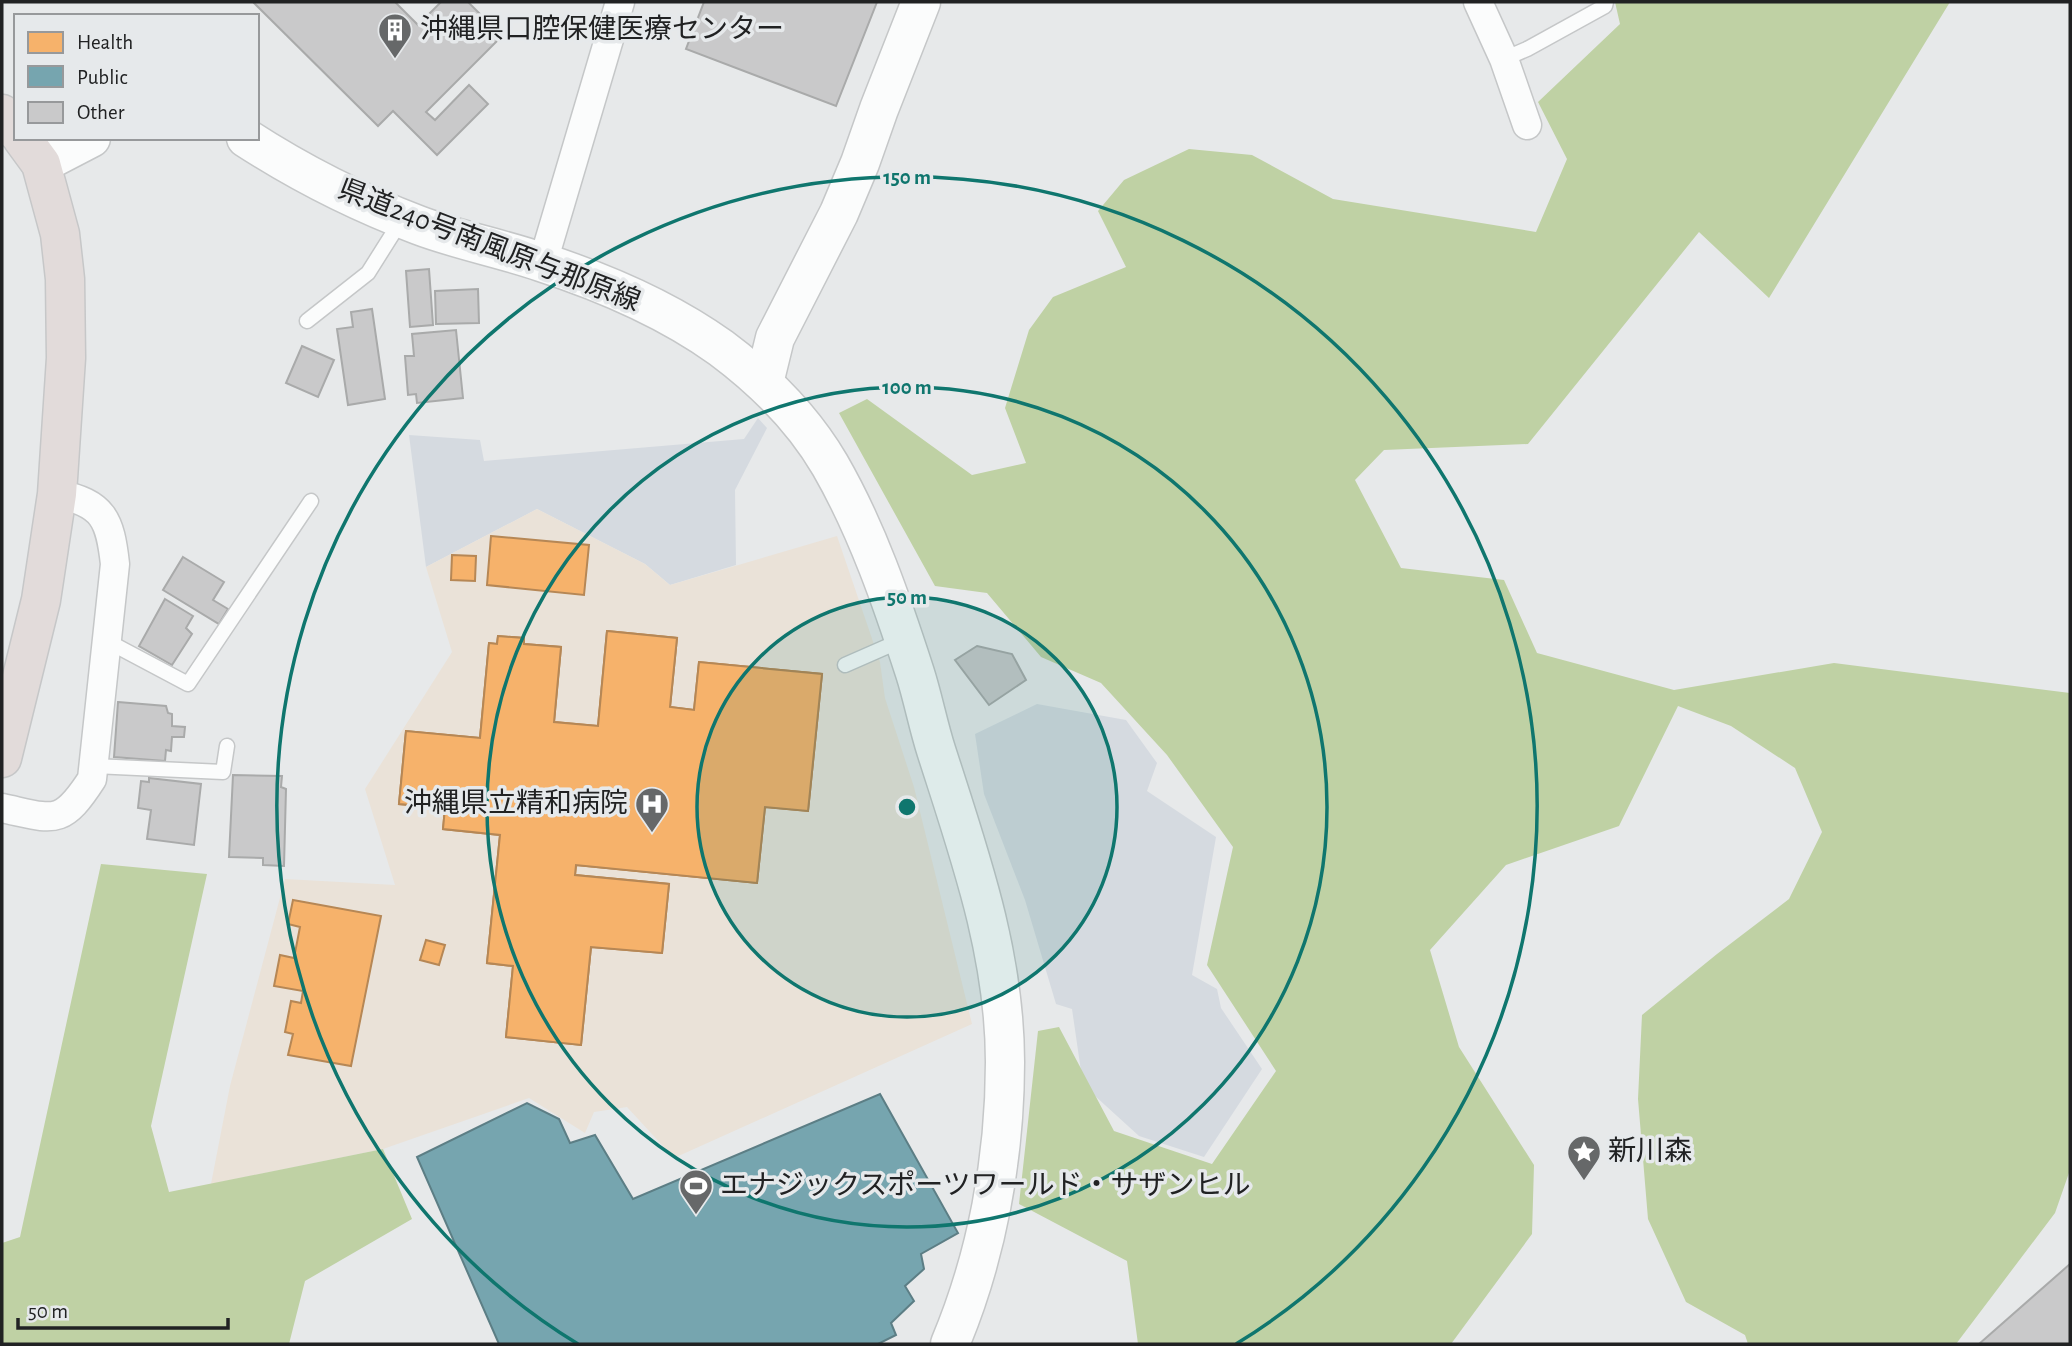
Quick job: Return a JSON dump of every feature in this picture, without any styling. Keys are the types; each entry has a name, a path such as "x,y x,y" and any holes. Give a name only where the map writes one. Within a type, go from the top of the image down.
{"highway":[{"path":"2,114 14,129"},
{"path":"2,758 41,600 57,494 66,358 65,279 60,234 31,151"}],"main road":[{"path":"764,383 775,338 839,213 921,2"},
{"path":"31,151 82,140"},
{"name":"県道240号南風原与那原線","path":"249,140 330,188 419,225 543,262 645,303 719,346 764,383 805,428 841,485 858,519 903,639 970,850 996,958 1005,1059 1004,1109 997,1172 980,1258 950,1344"}],"street":[{"path":"543,262 620,2"},
{"path":"1478,2 1504,60 1527,125"},
{"path":"2,808 52,818 75,805 92,779 115,564 111,532 99,510 75,497 57,494"}],"lane":[{"path":"1504,60 1605,6 1606,2"},
{"path":"307,321 368,273 402,218"},
{"path":"107,641 188,684 311,501"},
{"path":"845,665 903,639"},
{"path":"94,766 223,772 227,746"}],"shaded area":[{"path":"758,418 767,428 735,490 736,565 670,585 645,564 537,509 426,567 409,435 480,440 484,461 744,439"},
{"name":"沖縄県立精和病院","path":"537,509 645,564 670,585 837,536 880,662 885,698 914,787 972,1024 674,1158 627,1107 594,1112 585,1133 529,1098 383,1149 211,1184 230,1086 285,879 395,885 365,789 452,652 426,567"},
{"path":"1037,704 1126,720 1157,763 1147,791 1216,837 1192,975 1217,989 1221,1008 1262,1069 1204,1157 1139,1136 1083,1085 1072,1009 1056,1004 1025,900 984,794 975,734"}],"green space":[{"path":"1615,2 1950,2 1769,298 1699,232 1528,444 1384,450 1355,480 1401,568 1504,580 1537,653 1674,690 1834,663 2070,693 2070,1170 2055,1213 1956,1344 1748,1344 1745,1335 1686,1302 1648,1219 1638,1099 1642,1015 1789,899 1822,832 1795,768 1731,726 1678,706 1619,826 1506,865 1430,950 1459,1047 1534,1165 1532,1234 1451,1344 1138,1344 1127,1261 1019,1204 1038,1031 1059,1027 1114,1131 1212,1164 1276,1071 1207,965 1233,847 1167,755 1101,683 1041,657 987,593 935,586 839,413 867,399 972,475 1026,463 1005,408 1029,330 1053,297 1126,267 1098,211 1124,180 1189,149 1252,155 1333,199 1536,232 1567,159 1538,102 1620,24"},
{"path":"101,864 207,874 151,1126 169,1192 383,1149 412,1219 305,1281 289,1344 2,1344 2,1243 20,1237"}],"building: Health":[{"path":"491,536 589,545 584,595 487,585"},
{"path":"452,555 476,556 475,581 451,580"},
{"path":"607,631 677,638 670,707 694,710 699,662 822,674 808,811 765,807 757,883 576,865 575,875 669,884 662,953 591,947 581,1045 506,1037 513,966 487,963 500,835 443,829 445,808 399,804 406,731 480,738 489,643 497,644 498,636 524,638 524,644 561,647 554,722 598,726","holes":["592,791 645,796 643,827 624,826 626,803 610,802 608,826 589,825"]},
{"path":"607,631 677,638 670,707 694,710 699,662 822,674 808,811 765,807 757,883 576,865 575,875 669,884 662,953 591,947 581,1045 506,1037 513,966 487,963 500,835 443,829 445,808 399,804 406,731 480,738 489,643 497,644 498,636 524,638 524,644 561,647 554,722 598,726"},
{"path":"293,900 381,916 351,1066 288,1055 293,1034 285,1032 291,1001 301,1003 303,991 274,986 280,955 294,958 300,927 288,924"},
{"path":"426,940 445,945 439,965 420,960"}],"building: Public":[{"name":"エナジックスポーツワールド・サザンヒル","path":"880,1094 958,1233 921,1254 924,1269 905,1286 914,1301 891,1323 896,1335 878,1344 499,1344 417,1157 527,1103 559,1119 570,1143 595,1135 633,1199"}],"building: Other":[{"name":"沖縄県口腔保健医療センター","path":"253,2 395,2 418,25 441,2 468,2 502,36 426,112 435,120 469,85 488,104 437,155 393,111 378,126"},
{"path":"704,2 877,2 836,106 686,49"},
{"path":"429,269 433,325 410,327 406,271"},
{"path":"478,289 479,323 436,324 435,291"},
{"path":"372,309 385,399 348,405 337,329 353,327 351,312"},
{"path":"456,330 463,398 417,403 416,394 408,395 405,356 414,356 412,334"},
{"path":"302,346 334,360 318,397 286,383"},
{"path":"183,557 224,582 213,600 228,609 219,624 163,590"},
{"path":"165,599 193,616 186,628 192,634 172,665 139,646"},
{"path":"977,646 1012,654 1026,680 989,705 955,660"},
{"path":"118,702 166,706 168,713 172,714 172,726 185,727 184,737 172,737 171,751 166,750 165,761 114,757"},
{"path":"233,775 282,776 281,787 286,789 284,866 263,865 263,858 229,857"},
{"path":"149,778 201,784 194,845 147,839 151,810 138,808 141,781 149,782"},
{"path":"2070,1264 2070,1344 1979,1344"}],"place":[{"name":"沖縄県口腔保健医療センター","path":"395,60"},
{"name":"沖縄県立精和病院","path":"652,834"},
{"name":"新川森","path":"1584,1182"},
{"name":"エナジックスポーツワールド・サザンヒル","path":"696,1216"}]}
